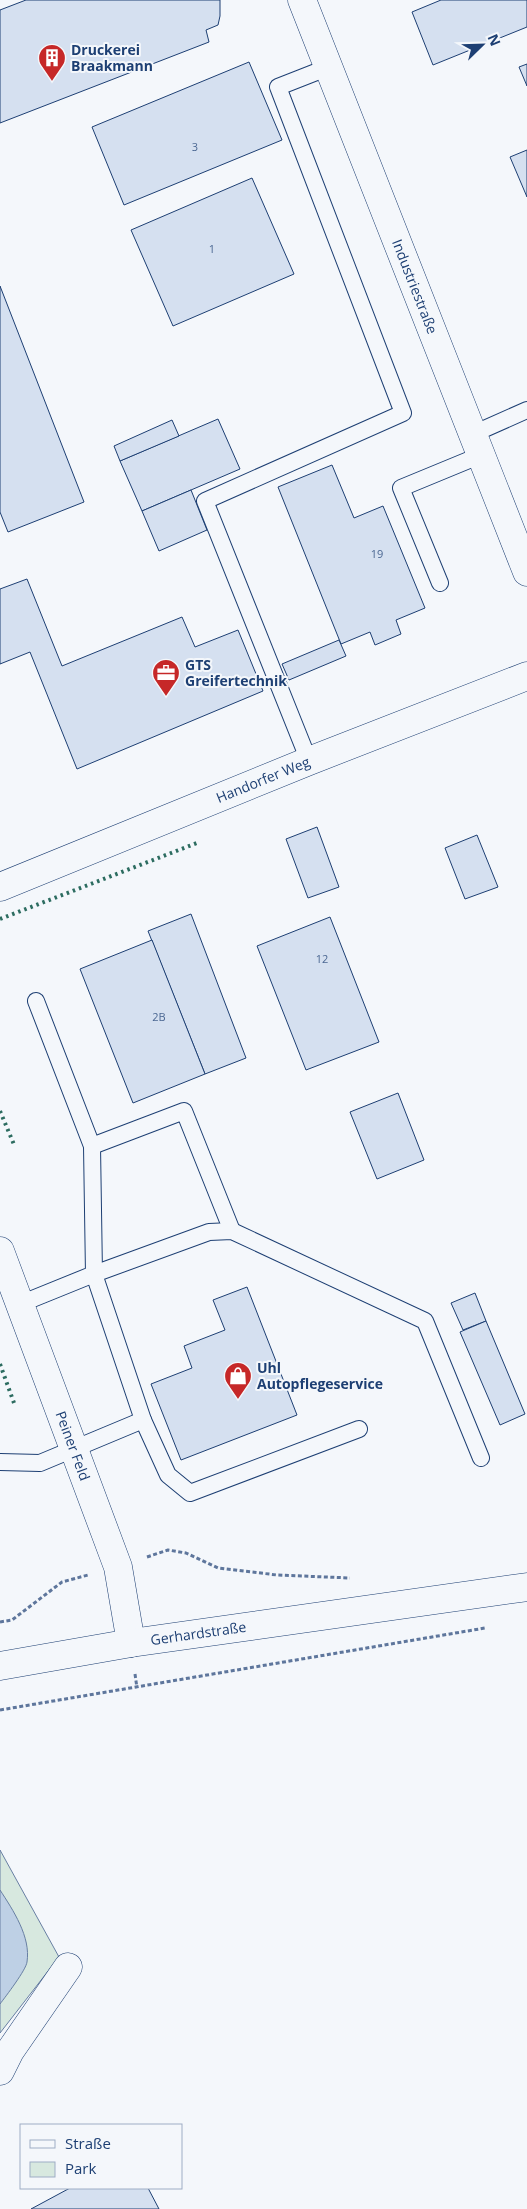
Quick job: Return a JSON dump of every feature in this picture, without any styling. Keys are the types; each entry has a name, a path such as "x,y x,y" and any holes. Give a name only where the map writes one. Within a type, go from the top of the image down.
{"street":[{"name":"Industriestraße","path":"302,0 527,572"},
{"name":"Handorfer Weg","path":"0,887 309,761 527,676"},
{"name":"Peiner Feld","path":"0,1251 118,1567 131,1643"},
{"name":"Gerhardstraße","path":"0,1666 131,1643 527,1586"},
{"path":"0,2071 10,2051 68,1967"}],"lane":[{"path":"309,761 205,501 403,413 278,87 329,67"},
{"path":"440,583 401,488 477,445 527,410"},
{"path":"36,1000 92,1146 94,1274 143,1420 168,1475 190,1493 358,1429"},
{"path":"92,1146 184,1110 232,1231"},
{"path":"20,1304 94,1274 209,1232 232,1231 425,1321 481,1458"},
{"path":"0,1462 40,1463 143,1420"}],"path":[{"path":"0,1622 12,1620 62,1582 118,1567 168,1550 186,1553 218,1568 277,1575 356,1578"},
{"path":"0,1710 488,1627"}],"green space":[{"path":"0,1850 59,1957 0,2033"}],"water":[{"path":"0,1890 20,1924 28,1953 26,1966 0,2004"}],"building":[{"name":"Druckerei Braakmann","path":"26,0 220,0 220,16 218,25 206,30 209,42 0,123 0,10"},
{"path":"441,0 527,0 527,27 433,65 412,12"},
{"path":"249,62 282,140 124,205 92,127"},
{"path":"527,64 527,86 519,67"},
{"path":"527,150 527,197 510,157"},
{"path":"252,178 294,274 173,326 131,230"},
{"path":"0,286 84,502 8,532 0,512"},
{"path":"218,419 240,469 142,511 120,461"},
{"path":"172,420 179,436 120,461 114,446"},
{"path":"332,465 354,518 383,506 425,608 396,620 401,634 375,645 370,632 341,644 278,487"},
{"path":"191,490 207,530 159,551 142,511"},
{"path":"27,579 62,666 182,617 195,647 238,630 263,691 77,769 30,652 0,664 0,589"},
{"path":"339,640 346,656 289,680 282,664"},
{"path":"317,827 339,887 308,898 286,839"},
{"path":"477,835 498,887 465,899 445,848"},
{"path":"191,914 246,1058 205,1074 148,931"},
{"path":"330,917 379,1042 306,1070 257,946"},
{"path":"152,940 205,1074 133,1103 80,969"},
{"path":"398,1093 424,1160 377,1179 350,1112"},
{"path":"247,1287 297,1415 181,1460 151,1384 192,1368 184,1346 225,1330 213,1300"},
{"path":"475,1293 486,1321 463,1330 451,1303"},
{"path":"486,1321 525,1414 500,1425 460,1332"},
{"path":"68,2189 149,2189 159,2209 31,2209"}],"hedge":[{"path":"0,919 197,843"},
{"path":"0,1111 15,1147"},
{"path":"0,1364 14,1403"}],"place":[{"name":"Druckerei Braakmann","path":"52,82"},
{"name":"GTS Greifertechnik","path":"166,697"},
{"name":"Uhl Autopflegeservice","path":"238,1400"}]}
